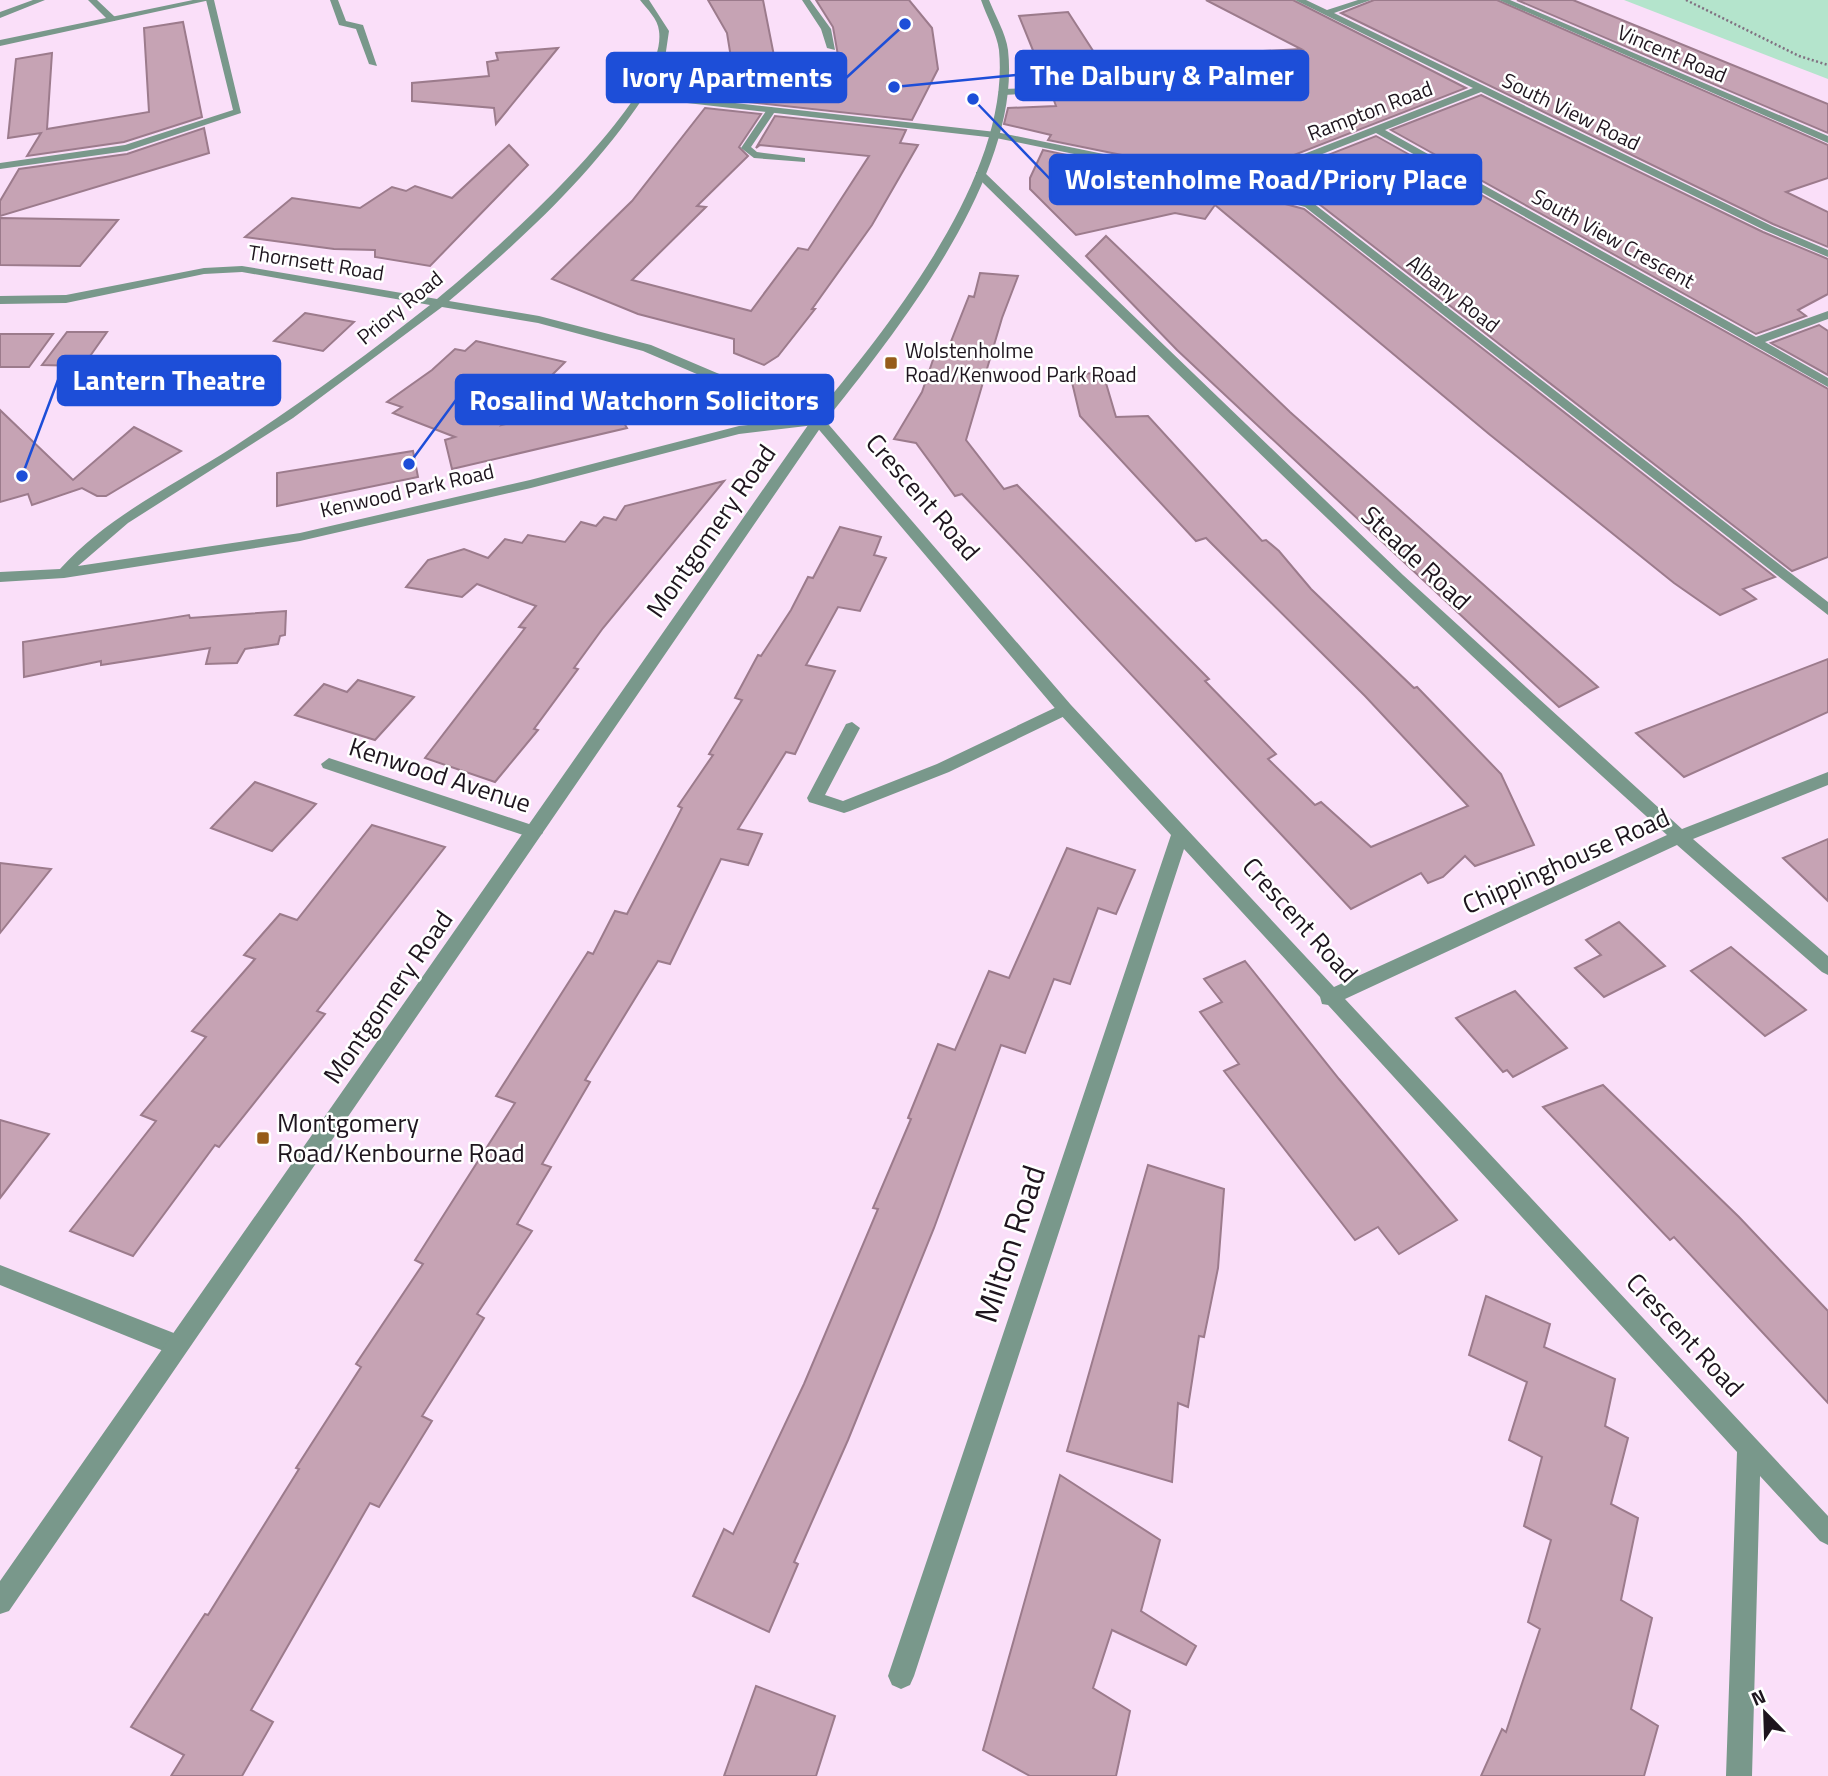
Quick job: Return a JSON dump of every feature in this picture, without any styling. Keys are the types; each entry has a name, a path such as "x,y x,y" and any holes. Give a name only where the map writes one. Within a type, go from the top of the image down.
{"street":[{"path":"0,15 41,0"},
{"path":"92,0 112,19"},
{"path":"0,43 208,0 238,111 127,148 0,166"},
{"path":"334,0 342,23 360,27 374,64"},
{"name":"Priory Road","path":"64,573 85,547 238,450 359,366 439,304 582,169 642,95 664,42 660,21 644,0"},
{"path":"806,0 825,29 832,48"},
{"name":"Montgomery Road","path":"0,1602 818,421 886,338 940,256 996,135 1003,92 1003,41 985,0"},
{"name":"South View Road","path":"1299,0 1828,254"},
{"path":"1326,13 1367,0"},
{"name":"Vincent Road","path":"1503,0 1828,140"},
{"path":"1003,92 1244,82"},
{"name":"Rampton Road","path":"1236,184 1480,89"},
{"name":"Albany Road","path":"642,95 996,135 1236,184 1309,205 1828,610"},
{"path":"771,110 746,148 754,155 801,160"},
{"name":"South View Crescent","path":"1378,130 1828,383"},
{"name":"Steade Road","path":"980,174 1172,362 1677,838 1828,967"},
{"name":"Thornsett Road","path":"0,300 66,299 204,271 242,269 539,320 646,348 818,421"},
{"path":"1757,341 1828,315"},
{"name":"Kenwood Park Road","path":"0,577 64,573 300,537 531,484 739,430 818,421"},
{"name":"Crescent Road","path":"818,421 1065,709 1181,832 1329,998 1828,1533"},
{"path":"852,728 815,798 844,807 943,768 1065,709"},
{"name":"Kenwood Avenue","path":"329,764 535,833"},
{"name":"Chippinghouse Road","path":"1329,998 1677,838 1828,778"},
{"name":"Milton Road","path":"901,1676 1181,832"},
{"path":"0,1275 176,1345"},
{"path":"1739,1776 1749,1447"}],"path":[{"path":"1686,0 1799,57 1828,65"}],"green space":[{"path":"1624,0 1828,0 1828,79"}],"building":[{"path":"708,0 763,0 777,71 842,78 833,27 816,0 909,0 932,28 938,69 912,120 712,98 733,70 727,33"},
{"path":"1206,0 1293,0 1466,88 1235,178 1048,140 1051,135 1004,124 1008,108 1056,106 1052,95 1247,87 1250,84 1249,78 1244,76 1047,85 1019,16 1068,12 1099,60 1301,49"},
{"path":"1374,0 1497,0 1828,145 1828,178 1786,192 1828,212 1828,247 1773,224 1341,13"},
{"path":"1517,0 1573,0 1828,104 1828,133"},
{"path":"183,22 202,117 124,142 27,156 41,133 8,138 16,59 52,53 47,129 149,112 144,28"},
{"path":"558,48 496,124 494,108 412,101 412,83 489,76 487,62 498,60 496,53"},
{"path":"1481,95 1763,232 1828,259 1828,294 1798,310 1806,316 1756,334 1391,130"},
{"path":"705,108 761,114 739,147 748,156 697,206 706,207 632,280 751,311 798,248 808,250 869,156 760,145 756,148 775,116 906,130 900,143 918,145 872,225 812,309 815,309 778,356 764,365 734,353 734,339 638,314 552,279 632,201"},
{"path":"204,128 209,153 0,216 0,201 19,169 127,154"},
{"path":"1376,136 1828,389 1828,557 1792,571 1315,201 1254,184"},
{"path":"509,145 528,165 430,266 375,257 375,250 334,249 245,237 292,198 360,208 392,187 406,191 415,186 452,198"},
{"path":"1043,150 1233,190 1304,209 1775,577 1743,589 1756,599 1720,615 1674,583 1489,434 1215,205 1205,219 1175,213 1076,235 1030,189 1030,178"},
{"path":"0,218 118,220 80,266 0,265"},
{"path":"1106,236 1290,412 1598,687 1559,707 1177,350 1086,256"},
{"path":"980,273 1018,276 1002,318 966,440 1004,489 1017,485 1209,679 1205,681 1276,754 1268,759 1315,805 1321,802 1371,847 1468,806 1365,696 1206,538 1196,541 1080,416 1070,374 1103,373 1116,417 1148,416 1262,541 1266,540 1279,551 1311,589 1414,688 1417,687 1501,774 1534,845 1475,866 1465,856 1443,877 1428,883 1421,873 1351,909 962,494 955,496 916,443 894,439 922,392 937,348 948,349 969,296 974,297"},
{"path":"305,313 354,322 323,351 274,341"},
{"path":"1819,325 1828,331 1828,375 1771,343"},
{"path":"67,332 107,332 83,366 42,365"},
{"path":"0,334 53,334 29,367 0,367"},
{"path":"476,341 565,362 502,425 609,398 627,428 452,469 445,440 455,437 393,413 402,407 387,402 432,370 455,349 465,351"},
{"path":"0,410 73,480 134,427 181,451 106,496 97,496 82,488 32,505 28,494 0,502"},
{"path":"413,451 418,477 277,506 277,473"},
{"path":"724,481 603,628 574,668 578,669 534,729 538,730 495,782 425,758 525,628 519,627 536,606 477,584 462,597 406,587 428,560 464,549 488,558 505,539 522,543 528,535 565,542 581,522 596,526 604,517 616,520 625,506"},
{"path":"840,527 881,537 874,555 886,558 860,611 838,607 806,665 835,671 795,754 786,752 738,829 762,834 748,865 721,859 670,964 658,961 585,1080 590,1082 542,1164 551,1167 517,1224 532,1231 477,1314 484,1318 422,1416 432,1421 379,1507 370,1503 251,1710 273,1722 242,1776 171,1776 184,1755 131,1727 205,1614 208,1615 299,1469 296,1468 361,1367 356,1364 423,1264 415,1260 515,1103 496,1096 588,952 593,954 615,911 627,914 682,808 678,806 713,755 709,754 742,700 735,698 758,655 761,656 791,610 808,577 813,578"},
{"path":"286,611 285,635 280,636 278,644 245,649 237,663 206,664 210,648 101,665 101,661 24,677 23,642 189,615 190,618"},
{"path":"1828,659 1828,712 1684,777 1636,733"},
{"path":"358,680 414,697 375,740 295,715 324,684 347,692"},
{"path":"255,782 316,804 272,851 211,828"},
{"path":"372,825 445,847 317,1011 325,1014 219,1147 215,1145 133,1256 70,1231 156,1121 141,1115 206,1037 192,1031 255,959 244,955 280,914 297,920"},
{"path":"1828,839 1828,901 1783,858"},
{"path":"1067,848 1135,870 1116,914 1098,908 1070,984 1054,979 1025,1053 1001,1045 934,1228 848,1440 794,1562 798,1564 769,1632 693,1596 724,1529 733,1534 804,1384 878,1209 873,1208 911,1119 908,1118 938,1044 955,1050 989,971 1009,978"},
{"path":"0,863 51,869 0,933"},
{"path":"1619,922 1665,966 1604,997 1575,968 1601,955 1586,940"},
{"path":"1731,947 1806,1010 1765,1036 1691,971"},
{"path":"1245,961 1457,1220 1399,1254 1378,1227 1355,1240 1224,1071 1239,1064 1200,1012 1222,1002 1204,979"},
{"path":"1515,991 1567,1048 1513,1077 1507,1070 1503,1072 1456,1018"},
{"path":"1603,1085 1739,1217 1828,1311 1828,1403 1674,1237 1670,1240 1543,1107"},
{"path":"0,1120 49,1134 0,1198"},
{"path":"1148,1165 1224,1189 1218,1268 1204,1337 1199,1336 1188,1407 1178,1403 1172,1482 1067,1451"},
{"path":"1486,1296 1550,1324 1544,1347 1615,1379 1605,1426 1628,1438 1611,1504 1638,1518 1621,1600 1652,1618 1631,1709 1658,1726 1644,1776 1481,1776 1502,1729 1506,1732 1540,1629 1528,1622 1551,1540 1524,1526 1542,1457 1509,1440 1527,1382 1469,1355"},
{"path":"1060,1475 1160,1540 1141,1611 1196,1646 1186,1665 1112,1630 1093,1688 1130,1711 1116,1776 1030,1776 983,1750"},
{"path":"756,1686 835,1716 816,1776 724,1776"}],"place":[{"name":"Ivory Apartments","path":"905,24"},
{"name":"The Dalbury & Palmer","path":"894,87"},
{"name":"Wolstenholme Road/Priory Place","path":"973,99"},
{"name":"Wolstenholme Road/Kenwood Park Road","path":"891,363"},
{"name":"Rosalind Watchorn Solicitors","path":"409,464"},
{"name":"Lantern Theatre","path":"22,476"},
{"name":"Montgomery Road/Kenbourne Road","path":"263,1138"}]}
